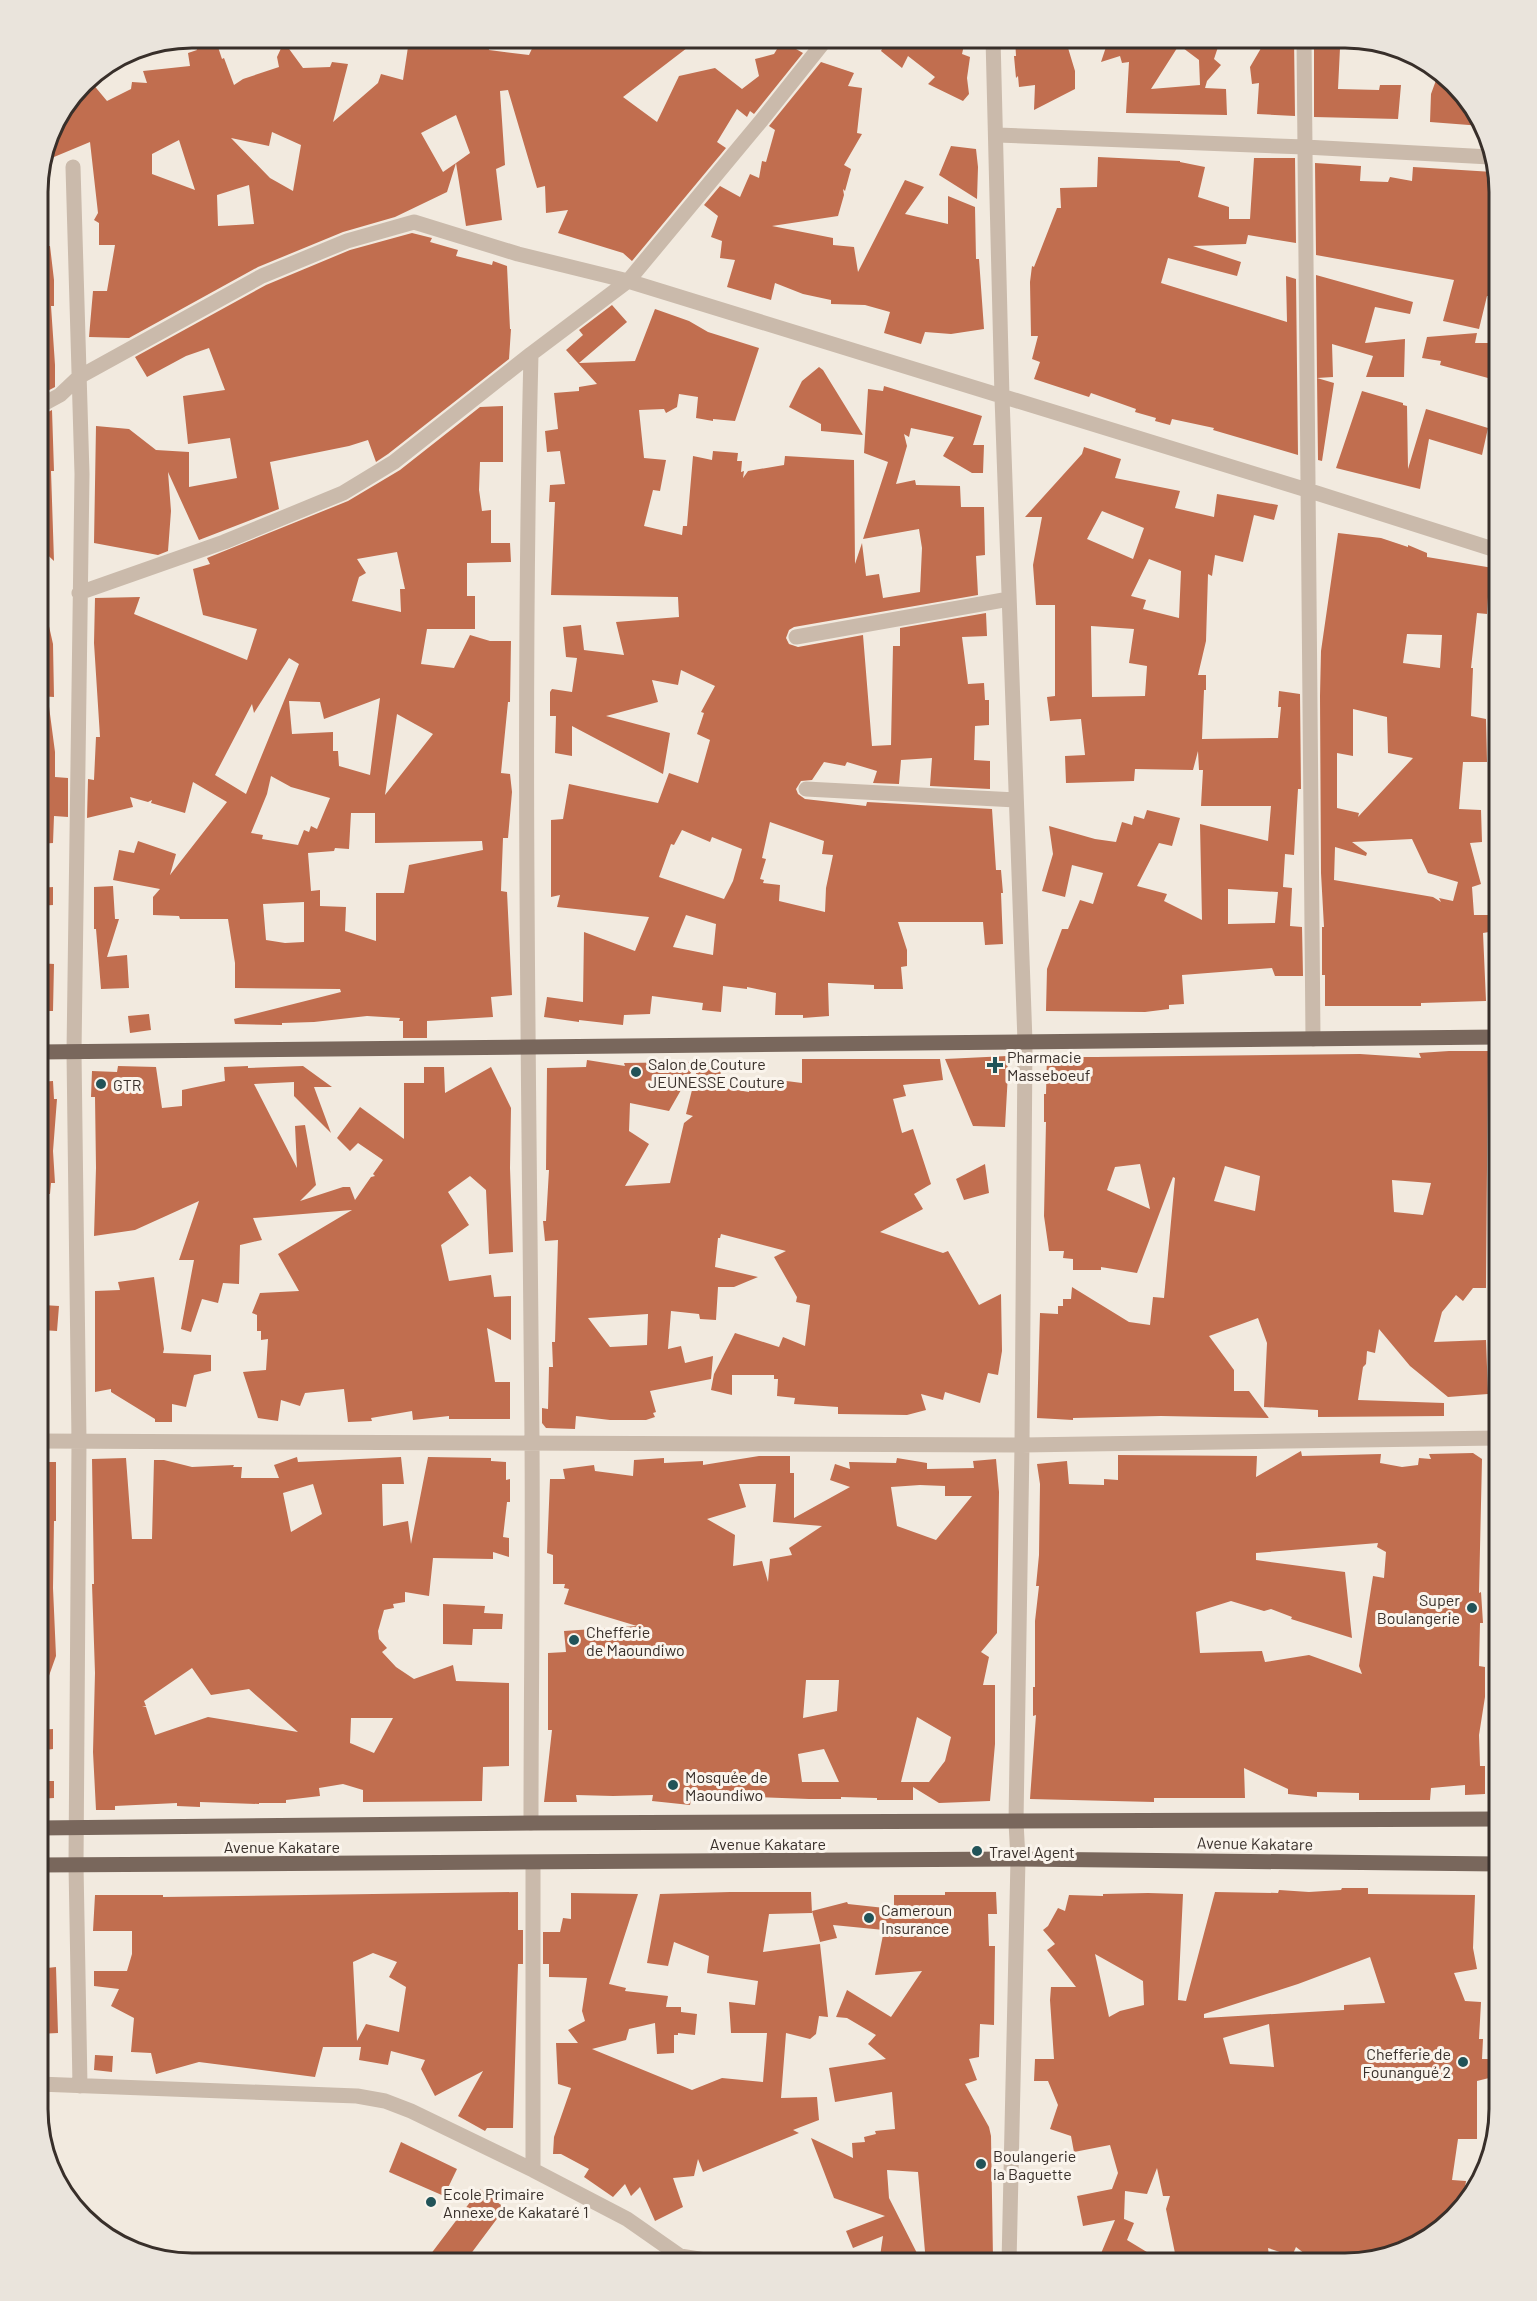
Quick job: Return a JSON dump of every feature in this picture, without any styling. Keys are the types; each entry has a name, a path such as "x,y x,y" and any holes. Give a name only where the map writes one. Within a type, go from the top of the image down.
{"main road":[{"path":"48,1052 1489,1037"},
{"name":"Avenue Kakatare","path":"48,1828 531,1823 1489,1819"},
{"name":"Avenue Kakatare","path":"48,1865 1018,1859 1489,1864"}],"street":[{"path":"79,593 224,542 343,493 394,462 628,280 819,48"},
{"path":"993,48 1002,397 1025,1042 1016,1822 1018,1859 1009,2253"},
{"path":"1304,48 1313,1039"},
{"path":"997,135 1484,157"},
{"path":"73,167 81,474 74,1052 79,1441 76,1865 80,2085"},
{"path":"48,402 60,395 79,376 262,276 347,241 414,222 518,254 628,280 1489,548"},
{"path":"531,354 526,550 527,1048 532,1444 531,1823"},
{"path":"796,637 1009,599"},
{"path":"807,789 1016,800"},
{"path":"48,1441 1022,1445 1489,1438"},
{"path":"533,1863 533,2170"},
{"path":"48,2084 357,2096 385,2101 411,2111 533,2170 627,2219 673,2253"}],"building":[{"path":"196,48 218,48 234,85 243,79 279,67 277,57 281,48 288,48 303,68 330,67 332,62 348,64 333,122 378,83 381,74 403,80 408,48 489,48 489,50 529,55 532,48 687,48 623,97 657,122 679,76 715,68 742,89 759,76 755,59 774,54 778,48 794,48 803,53 754,114 750,111 747,117 737,109 717,142 726,148 632,261 623,253 558,233 568,210 546,213 545,186 537,188 508,90 500,91 505,165 496,169 502,220 466,226 456,163 447,192 395,217 343,232 258,267 129,338 89,337 93,291 107,291 115,245 99,245 99,223 94,220 98,213 90,142 53,157 59,137 72,112 95,86 107,101 131,89 132,82 147,83 143,71 190,66 188,53 197,50","holes":["456,115 470,153 443,172 421,133","272,132 301,145 293,191 270,178 231,138 269,146","179,140 195,190 152,174 152,154","249,185 254,224 218,226 217,195"]},
{"path":"882,48 963,48 962,54 970,57 967,78 969,94 963,101 928,84 935,77 908,56 902,68 881,51"},
{"path":"1016,48 1068,48 1075,71 1075,89 1034,110 1035,85 1019,87 1018,76 1016,78 1014,56 1016,56"},
{"path":"1106,48 1177,48 1151,89 1200,85 1199,60 1183,48 1218,48 1214,59 1221,65 1207,81 1205,88 1226,89 1227,115 1126,113 1129,62 1122,63 1120,56 1101,62"},
{"path":"1261,48 1294,48 1295,116 1257,114 1259,83 1252,84 1250,67"},
{"path":"1314,48 1340,48 1338,89 1379,90 1380,85 1401,85 1398,119 1314,117"},
{"path":"821,62 854,73 848,86 862,88 857,133 862,134 844,165 851,169 845,191 843,189 844,195 838,216 772,226 833,238 833,245 854,247 858,272 905,180 924,187 905,214 948,224 948,196 975,207 976,259 979,259 984,329 951,334 925,332 921,344 884,333 890,312 865,305 831,304 831,300 803,294 775,283 771,300 727,287 735,260 720,258 722,241 711,237 718,216 704,205 720,186 740,197 750,174 759,178 762,161 766,162 775,130 769,126"},
{"path":"1436,80 1459,104 1472,125 1430,122 1431,94"},
{"path":"951,146 976,149 977,199 939,175"},
{"path":"1098,157 1180,161 1205,167 1198,197 1229,207 1229,219 1250,219 1254,158 1295,158 1296,243 1248,235 1246,244 1193,246 1241,262 1237,276 1168,258 1161,283 1287,322 1286,276 1296,279 1298,455 1213,430 1214,428 1172,419 1170,425 1155,421 1156,418 1135,412 1136,409 1091,393 1089,397 1034,379 1040,362 1032,359 1038,336 1031,336 1032,266 1034,267 1057,208 1061,208 1060,188 1097,187"},
{"path":"1315,163 1361,166 1360,181 1388,182 1390,177 1412,181 1413,167 1488,172 1489,296 1487,296 1479,329 1443,321 1454,280 1316,255"},
{"path":"412,233 432,238 430,242 458,250 456,256 492,265 493,261 507,266 511,329 509,359 376,462 368,440 270,462 279,509 199,540 168,472 171,511 168,551 158,555 94,543 96,426 129,429 156,450 189,452 189,487 237,478 230,438 188,444 183,396 225,390 209,348 186,356 147,377 135,357 266,285 350,250"},
{"path":"48,246 50,246 54,280 54,306 51,306 55,387 48,391"},
{"path":"1316,275 1413,302 1410,314 1375,307 1365,343 1405,339 1404,377 1366,377 1373,356 1332,344 1333,377 1317,378"},
{"path":"612,305 627,322 579,363 635,361 655,309 689,321 708,332 759,348 735,421 696,418 698,397 679,394 677,407 666,413 664,409 639,410 644,458 666,460 660,491 653,490 644,526 682,535 683,526 687,526 693,456 712,460 713,451 738,453 737,461 742,461 743,478 748,471 784,465 785,456 854,460 855,564 862,543 866,576 879,574 883,598 920,592 922,548 919,529 863,539 888,462 864,453 868,389 883,391 884,386 982,416 973,445 984,445 983,473 972,473 943,456 954,437 911,428 909,437 904,434 907,446 896,484 915,480 916,485 960,486 961,507 984,507 985,555 976,556 978,595 794,627 789,630 786,638 789,644 798,647 863,635 872,746 891,745 893,646 900,646 900,628 986,613 987,636 962,637 968,684 984,683 985,700 989,700 989,725 975,726 974,760 990,761 990,789 930,786 932,758 901,760 899,784 873,783 877,771 847,762 845,766 824,762 812,780 801,781 796,789 798,794 805,799 866,806 867,802 992,809 996,870 1001,870 1003,893 1001,893 1003,944 985,945 983,922 898,922 907,950 907,966 901,967 903,989 874,989 874,985 828,983 829,1016 803,1018 803,1015 775,1015 776,993 747,987 747,989 723,986 721,1012 702,1010 703,1003 652,996 650,1014 624,1015 623,1025 544,1017 547,997 583,1002 584,932 635,951 649,917 557,907 560,895 551,897 551,820 563,819 569,784 658,803 669,773 698,783 710,740 697,734 704,713 701,712 715,686 681,670 678,685 652,680 658,702 606,716 670,733 663,774 572,726 572,756 555,753 556,716 550,716 550,692 552,689 572,692 577,658 566,657 563,627 581,625 584,650 624,655 616,622 679,617 678,597 551,595 555,502 549,502 550,485 565,484 560,451 547,452 545,431 558,429 554,393 579,391 579,387 597,384 566,350 583,335 579,330","holes":["770,822 824,841 822,854 833,855 826,888 825,912 779,901 780,885 763,883 764,880 760,879 766,859 762,858","682,830 710,842 712,837 742,849 733,881 724,899 659,877 671,844 674,845","686,915 716,924 713,955 673,947"]},
{"path":"1477,333 1475,343 1489,343 1488,378 1440,365 1441,361 1422,358 1427,337"},
{"path":"819,367 863,435 821,431 821,424 789,407 802,381"},
{"path":"1317,378 1334,383 1322,461 1318,460"},
{"path":"1362,391 1407,406 1408,469 1426,409 1488,428 1482,455 1429,439 1420,489 1336,468"},
{"path":"503,406 503,462 480,462 479,490 482,511 491,510 491,543 510,543 511,562 467,563 467,596 475,596 475,629 427,629 421,664 454,668 470,635 490,641 511,641 510,702 508,702 501,773 510,774 512,792 508,838 503,838 501,891 507,892 512,995 491,997 493,1017 427,1021 427,1038 403,1038 403,1021 399,1021 400,1018 367,1016 282,1023 282,1025 235,1024 234,1019 341,992 340,989 235,988 235,963 228,919 180,919 179,916 153,915 153,897 160,889 113,880 119,850 134,853 138,841 176,854 170,875 227,802 193,782 185,813 151,803 152,800 148,802 130,797 133,807 87,818 88,779 94,780 96,737 100,737 94,643 95,598 140,597 134,614 247,660 257,629 203,615 193,569 210,564 207,558 348,501 400,470 480,407","holes":["397,552 405,589 400,589 401,612 352,601 359,577 366,573 357,559","289,658 299,664 246,794 215,775 252,704 254,713","380,698 370,775 339,766 338,751 333,751 333,732 292,734 289,701 320,702 324,719","397,714 433,734 385,795","271,776 291,787 330,798 317,829 311,826 309,832 304,830 298,845 262,839 263,835 251,833 267,794","351,813 375,813 375,843 482,841 483,850 409,865 404,893 376,893 376,941 345,931 346,907 320,906 320,890 311,891 308,853 334,851 335,848 349,849","304,902 304,942 285,943 266,940 263,904"]},
{"path":"52,410 54,471 51,471 54,561 48,555 48,412"},
{"path":"1084,447 1121,459 1115,478 1180,491 1175,508 1214,517 1217,494 1278,505 1274,520 1254,515 1243,562 1215,555 1212,576 1208,574 1206,641 1198,675 1206,675 1202,739 1278,738 1281,707 1278,707 1279,691 1300,694 1301,789 1298,789 1294,855 1285,854 1283,887 1292,888 1290,926 1302,927 1303,976 1275,976 1272,968 1182,975 1184,1004 1169,1005 1169,1009 1145,1012 1046,1011 1047,969 1062,929 1068,929 1080,900 1093,904 1103,873 1072,865 1065,897 1042,891 1053,854 1049,826 1095,839 1116,842 1122,822 1132,825 1134,816 1144,819 1147,810 1180,818 1172,846 1159,843 1137,886 1167,894 1164,901 1202,920 1200,824 1268,841 1271,806 1201,806 1203,770 1199,770 1198,751 1193,770 1135,769 1134,781 1066,783 1065,756 1085,755 1081,719 1050,721 1047,697 1055,696 1055,605 1036,605 1033,565 1042,517 1025,517 1082,454","holes":["1102,511 1144,528 1133,559 1087,539","1149,559 1181,571 1179,618 1143,609 1146,600 1131,596","1091,626 1134,629 1129,663 1147,666 1145,696 1092,697","1228,889 1278,892 1275,923 1228,924"]},
{"path":"1338,533 1381,538 1408,547 1408,545 1427,553 1427,557 1489,567 1487,614 1477,613 1471,668 1473,668 1471,716 1486,719 1487,762 1463,762 1459,809 1481,810 1482,842 1470,843 1481,884 1472,887 1474,915 1489,915 1489,932 1483,933 1486,1001 1421,1003 1421,1006 1325,1006 1325,975 1322,975 1322,927 1324,927 1321,873 1321,651","holes":["1407,634 1442,635 1440,668 1403,663","1353,709 1387,717 1388,753 1413,758 1358,817 1359,813 1337,808 1337,753 1353,756","1412,839 1428,873 1458,882 1453,901 1439,898 1441,902 1433,897 1334,880 1335,847 1366,856 1367,853 1352,842"]},
{"path":"48,622 53,644 54,697 48,697"},
{"path":"48,699 55,752 55,777 68,778 68,817 54,816 53,843 48,843"},
{"path":"113,886 115,919 119,919 107,957 127,955 129,988 101,989 96,929 94,929 94,887"},
{"path":"48,887 53,887 53,905 48,905"},
{"path":"48,964 54,964 53,1011 48,1011"},
{"path":"149,1014 151,1030 130,1033 128,1016"},
{"path":"1488,1051 1486,1288 1473,1288 1463,1301 1456,1295 1442,1312 1434,1342 1486,1340 1488,1394 1448,1397 1410,1366 1379,1329 1375,1353 1367,1351 1358,1400 1444,1403 1444,1416 1318,1417 1318,1410 1264,1407 1267,1343 1258,1318 1209,1336 1234,1370 1234,1391 1249,1391 1269,1418 1161,1416 1073,1418 1073,1420 1037,1418 1040,1313 1058,1314 1058,1306 1063,1306 1063,1299 1071,1299 1072,1287 1129,1322 1150,1325 1153,1297 1164,1298 1175,1178 1173,1177 1137,1273 1101,1267 1101,1270 1073,1270 1073,1259 1063,1258 1064,1251 1049,1251 1044,1216 1046,1122 1044,1122 1044,1094 1046,1094 1047,1054 1065,1054 1065,1057 1096,1057 1360,1054 1421,1058 1419,1053","holes":["1140,1164 1150,1209 1107,1190 1115,1167","1225,1166 1260,1176 1255,1211 1214,1201","1392,1180 1431,1183 1423,1215 1394,1212"]},
{"path":"1007,1056 1005,1127 973,1126 945,1059"},
{"path":"802,1059 940,1059 943,1080 903,1085 906,1096 893,1099 902,1133 913,1129 931,1184 914,1194 923,1209 880,1232 943,1253 948,1251 979,1305 1001,1294 1002,1351 998,1375 988,1373 980,1403 945,1392 943,1400 921,1394 926,1410 907,1415 838,1414 838,1407 794,1404 795,1398 777,1396 778,1379 774,1379 774,1375 732,1375 732,1395 711,1390 714,1374 735,1333 779,1347 783,1337 805,1346 810,1305 796,1302 797,1297 774,1257 786,1251 721,1234 718,1238 715,1267 758,1277 734,1287 718,1287 716,1320 700,1319 699,1314 671,1311 668,1349 681,1346 685,1363 713,1356 711,1379 650,1391 656,1412 653,1413 655,1417 646,1420 610,1420 576,1416 575,1429 546,1428 542,1423 542,1408 548,1409 549,1367 553,1367 552,1342 555,1342 558,1240 545,1241 543,1221 546,1221 549,1170 546,1170 547,1068 586,1067 587,1060 625,1066 624,1063 697,1062 669,1111 630,1103 629,1131 649,1144 625,1186 670,1183 684,1123 693,1116 686,1114 699,1062 721,1062 720,1087 749,1092 751,1079 802,1083","holes":["648,1314 647,1345 610,1347 588,1318"]},
{"path":"118,1066 156,1067 162,1108 182,1106 182,1090 225,1081 224,1067 303,1066 332,1087 314,1087 331,1133 294,1096 294,1082 254,1084 297,1168 295,1126 305,1125 316,1185 300,1201 343,1187 350,1187 355,1200 371,1177 375,1176 373,1174 383,1160 358,1143 350,1151 337,1138 360,1107 404,1139 404,1083 424,1083 424,1067 444,1067 445,1093 491,1067 511,1108 510,1168 513,1252 489,1254 486,1190 470,1176 448,1192 469,1225 441,1245 449,1281 491,1275 494,1297 511,1296 511,1340 487,1328 495,1382 510,1382 510,1419 449,1419 449,1416 413,1420 412,1411 371,1418 372,1421 348,1422 344,1389 305,1393 300,1406 281,1400 278,1421 258,1418 243,1372 266,1370 268,1339 261,1340 261,1331 257,1331 257,1315 252,1313 260,1293 299,1291 278,1254 352,1210 253,1218 262,1240 240,1245 239,1284 223,1283 218,1303 202,1299 191,1332 181,1329 194,1260 179,1260 199,1201 135,1230 94,1236 96,1168 95,1097 91,1097 92,1071 117,1072"},
{"path":"48,1081 53,1081 54,1099 57,1099 53,1151 55,1183 51,1183 50,1194 48,1194"},
{"path":"985,1164 989,1193 964,1200 956,1179"},
{"path":"154,1277 163,1353 211,1355 211,1371 194,1375 186,1407 172,1404 172,1422 155,1422 155,1419 111,1392 111,1389 95,1392 95,1291 120,1290 118,1282"},
{"path":"48,1305 59,1306 57,1331 48,1330"},
{"path":"1301,1451 1302,1456 1381,1454 1380,1463 1402,1467 1418,1465 1419,1458 1431,1459 1429,1454 1473,1453 1482,1459 1479,1593 1481,1592 1483,1623 1480,1623 1479,1666 1485,1667 1485,1697 1479,1735 1480,1766 1485,1766 1485,1794 1465,1795 1465,1785 1431,1788 1430,1800 1359,1800 1359,1793 1317,1792 1317,1797 1288,1794 1288,1789 1244,1768 1245,1798 1154,1798 1154,1802 1030,1799 1036,1715 1033,1716 1035,1621 1039,1586 1036,1586 1040,1484 1037,1464 1067,1461 1069,1484 1104,1485 1104,1479 1118,1480 1118,1455 1257,1456 1256,1477","holes":["1378,1543 1377,1547 1386,1552 1384,1578 1373,1576 1359,1666 1362,1674 1309,1655 1265,1662 1262,1651 1200,1653 1196,1612 1231,1601 1264,1611 1271,1609 1292,1617 1291,1619 1352,1638 1345,1572 1256,1560 1256,1553"]},
{"path":"759,1456 790,1456 790,1473 794,1473 794,1518 850,1487 830,1480 835,1464 850,1469 849,1462 896,1463 897,1458 927,1463 927,1469 974,1468 973,1461 996,1459 999,1492 997,1633 981,1652 989,1657 983,1685 995,1685 995,1744 990,1801 939,1803 913,1787 913,1800 733,1796 691,1800 690,1805 652,1801 653,1795 576,1795 577,1802 544,1802 552,1730 548,1730 548,1653 566,1652 564,1631 637,1626 564,1604 569,1589 564,1588 565,1584 553,1584 553,1555 547,1553 550,1479 565,1479 563,1469 594,1465 595,1471 633,1476 634,1460 664,1458 664,1463 703,1461 703,1465","holes":["739,1484 776,1484 773,1522 822,1526 789,1548 792,1555 770,1559 768,1582 762,1561 733,1566 735,1535 707,1519 746,1507","945,1486 945,1496 972,1496 936,1540 897,1526 891,1487","806,1680 839,1680 837,1711 803,1718","917,1717 951,1737 945,1761 929,1782 901,1782","824,1749 839,1782 802,1782 798,1754"]},
{"path":"297,1457 298,1462 401,1457 404,1484 382,1484 383,1526 408,1521 411,1544 428,1457 491,1458 491,1461 506,1462 506,1480 510,1479 510,1502 507,1502 503,1537 509,1538 509,1557 493,1552 493,1559 433,1558 429,1596 405,1592 405,1602 393,1604 394,1608 384,1610 378,1631 379,1639 387,1648 382,1652 396,1667 414,1679 453,1665 456,1681 509,1683 509,1766 483,1767 482,1801 363,1802 363,1790 343,1784 319,1788 320,1796 286,1800 286,1803 200,1802 200,1807 177,1806 177,1803 115,1806 115,1810 96,1810 93,1752 95,1673 92,1459 126,1458 132,1539 152,1539 154,1460 164,1460 192,1467 234,1465 233,1467 242,1467 241,1478 279,1478 274,1465","holes":["313,1484 322,1514 291,1532 283,1493","192,1668 211,1695 249,1689 298,1732 208,1717 155,1735 146,1707 142,1707 146,1706 144,1701","351,1718 393,1718 374,1753 350,1743"]},
{"path":"48,1462 56,1462 53,1588 56,1656 48,1678"},
{"path":"443,1604 485,1606 484,1613 503,1614 502,1629 473,1629 472,1645 443,1644"},
{"path":"48,1729 53,1729 53,1749 48,1750"},
{"path":"48,1781 54,1781 54,1798 48,1798"},
{"path":"1368,1888 1368,1894 1475,1895 1473,1948 1477,1969 1454,1973 1465,2001 1481,2002 1479,2039 1483,2039 1482,2059 1489,2059 1489,2078 1477,2081 1477,2139 1458,2139 1452,2180 1466,2181 1465,2188 1447,2211 1433,2223 1417,2234 1382,2248 1345,2253 1304,2253 1296,2247 1293,2253 1283,2253 1268,2248 1269,2253 1175,2253 1166,2209 1170,2196 1163,2196 1157,2168 1147,2194 1125,2191 1124,2219 1134,2223 1127,2240 1148,2253 1101,2253 1115,2220 1083,2226 1077,2196 1112,2189 1118,2173 1110,2145 1074,2152 1071,2136 1050,2129 1058,2105 1048,2081 1034,2081 1035,2059 1054,2059 1051,1987 1076,1987 1047,1950 1055,1944 1043,1930 1048,1926 1058,1908 1065,1911 1069,1895 1183,1894 1178,2000 1186,2001 1215,1892 1278,1893 1279,1890 1309,1892","holes":["1095,1954 1143,1981 1144,2005 1120,2011 1109,2017","1370,1957 1385,2003 1344,2005 1344,2010 1204,2018 1204,2014 1298,1984","1269,2024 1274,2067 1230,2064 1223,2038"]},
{"path":"518,1892 518,1930 523,1930 523,1964 518,1964 513,2128 487,2128 485,2131 458,2116 483,2071 435,2096 421,2069 425,2060 391,2051 388,2065 359,2060 361,2047 323,2047 315,2077 199,2062 156,2074 151,2053 131,2052 134,2018 111,2006 119,1989 94,1986 94,1971 127,1971 132,1954 132,1931 93,1931 95,1895 163,1895 163,1897","holes":["373,1953 397,1962 389,1977 406,1987 399,2032 366,2024 357,2041 353,1962"]},
{"path":"811,1892 812,1913 769,1914 763,1952 820,1944 828,2017 819,2016 816,2034 810,2039 786,2033 781,2098 817,2097 819,2120 793,2130 799,2133 703,2172 698,2159 694,2176 673,2178 683,2207 655,2221 640,2187 631,2196 625,2184 613,2197 584,2177 589,2169 561,2154 553,2154 554,2137 571,2088 558,2084 556,2043 578,2043 568,2030 585,2021 582,2011 587,1978 549,1977 549,1964 543,1964 543,1932 560,1932 563,1918 571,1919 571,1893 638,1894 609,1984 626,1988 625,1991 668,1996 666,2007 681,2007 681,2012 697,2014 695,2035 678,2033 674,2035 674,2053 657,2054 655,2023 629,2029 626,2040 592,2049 692,2090 722,2078 763,2082 767,2033 731,2033 729,2002 755,2005 758,1981 707,1973 709,1956 674,1942 668,1966 647,1963 660,1894"},
{"path":"945,1892 996,1892 997,1914 988,1914 989,1946 995,1946 994,2025 980,2024 979,2057 969,2059 977,2080 965,2084 989,2127 991,2136 993,2253 925,2253 918,2172 887,2170 889,2198 917,2253 880,2253 883,2236 853,2248 846,2231 885,2216 834,2198 811,2138 853,2158 852,2143 865,2142 864,2137 876,2134 875,2131 895,2129 892,2092 835,2102 829,2068 886,2059 868,2044 876,2035 847,2018 836,2017 847,1990 891,2017 922,1971 875,1975 884,1930 833,1925 837,1938 820,1942 812,1911 847,1902 848,1904 894,1909 894,1895 945,1895"},
{"path":"56,1967 58,2033 48,2034 48,1968"},
{"path":"95,2055 113,2056 112,2072 94,2070"},
{"path":"401,2142 457,2169 444,2196 389,2172"},
{"path":"480,2189 505,2208 471,2253 432,2253"}],"place":[{"name":"Pharmacie Masseboeuf","path":"995,1065"},
{"name":"Salon de Couture JEUNESSE Couture","path":"636,1072"},
{"name":"GTR","path":"101,1084"},
{"name":"Super Boulangerie","path":"1472,1608"},
{"name":"Chefferie de Maoundiwo","path":"574,1640"},
{"name":"Mosquée de Maoundiwo","path":"673,1785"},
{"name":"Travel Agent","path":"977,1851"},
{"name":"Cameroun Insurance","path":"869,1918"},
{"name":"Chefferie de Founangué 2","path":"1463,2062"},
{"name":"Boulangerie la Baguette","path":"981,2164"},
{"name":"Ecole Primaire Annexe de Kakataré 1","path":"431,2202"}]}
